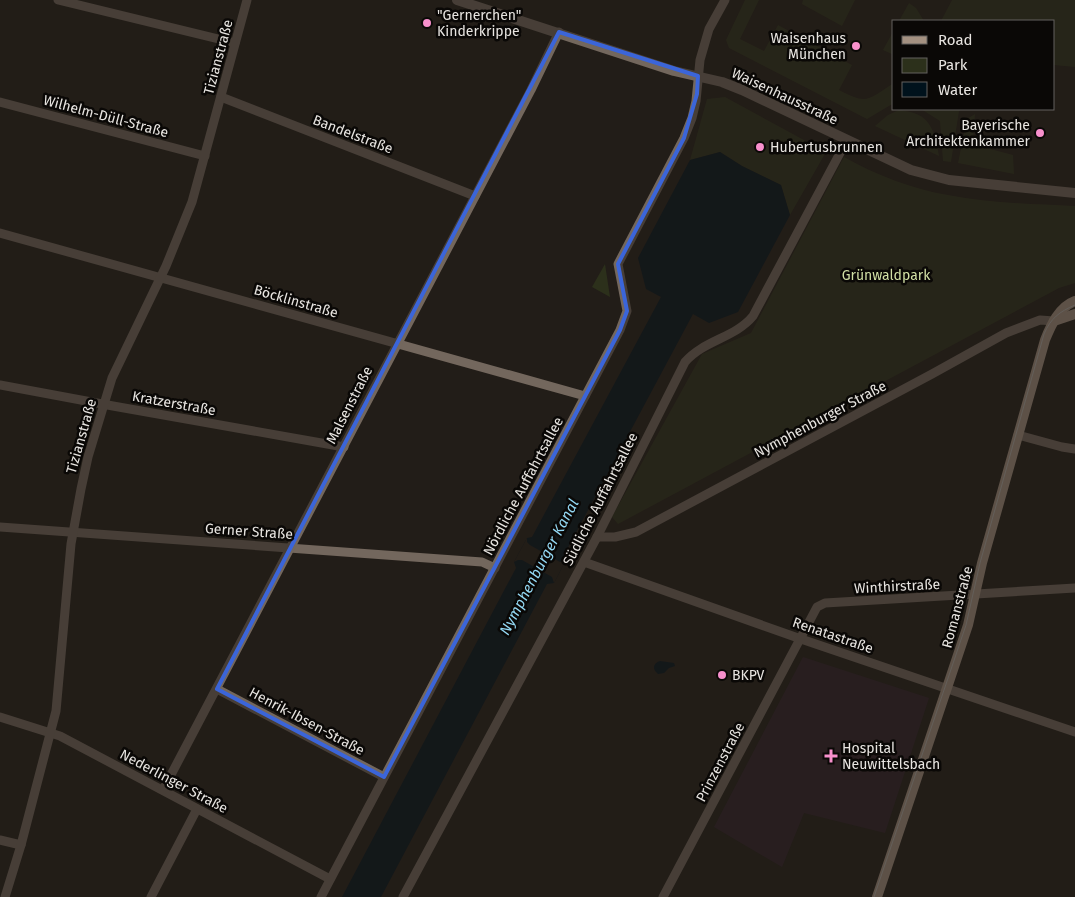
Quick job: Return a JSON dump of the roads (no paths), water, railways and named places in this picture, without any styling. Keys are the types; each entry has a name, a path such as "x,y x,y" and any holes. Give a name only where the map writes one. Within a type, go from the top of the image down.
{"main road":[{"path":"1054,321 1061,311 1075,301"},
{"name":"Nymphenburger Straße","path":"1054,321 1075,314"},
{"name":"Romanstraße","path":"877,897 968,626 982,564 1018,435 1045,340 1054,321"}],"street":[{"path":"58,0 235,43"},
{"name":"Tizianstraße","path":"5,897 21,845 56,711 73,532 88,456 121,357 161,277 192,202 247,0"},
{"name":"Waisenhausstraße","path":"457,0 674,71 722,82 911,170 950,180 1075,193"},
{"name":"Nördliche Auffahrtsallee","path":"321,897 620,330 627,311 618,264 684,138 696,101 700,60 709,29 725,0"},
{"name":"Malsenstraße","path":"163,790 542,69 559,32"},
{"name":"Bandelstraße","path":"221,97 475,196"},
{"name":"Wilhelm-Düll-Straße","path":"0,102 206,156"},
{"name":"Südliche Auffahrtsallee","path":"403,897 584,562 685,362 698,350 739,330 753,316 846,140"},
{"name":"Böcklinstraße","path":"0,233 585,396"},
{"name":"Nymphenburger Straße","path":"597,537 615,537 636,532 1006,333 1040,320 1054,321"},
{"name":"Kratzerstraße","path":"0,385 344,447"},
{"path":"1018,435 1075,449"},
{"name":"Gerner Straße","path":"0,527 482,562 495,568"},
{"name":"Renatastraße","path":"584,562 801,639 1075,732"},
{"name":"Winthirstraße","path":"801,639 818,607 825,603 1075,588"},
{"name":"Prinzenstraße","path":"663,897 801,639"},
{"name":"Henrik-Ibsen-Straße","path":"217,689 384,778"},
{"name":"Nederlinger Straße","path":"0,717 60,736 330,879"},
{"path":"151,897 197,809"},
{"path":"0,840 21,845"}],"water":[{"name":"Nymphenburger Kanal","path":"720,152 742,166 781,185 790,215 738,312 709,323 693,314 564,555 566,560 554,583 547,584 381,897 342,897 516,568 514,562 527,538 532,537 661,297 646,289 638,258 690,160"},
{"path":"660,661 674,663 675,666 669,668 664,673 658,674 654,666"}],"tram line":[{"path":"874,897 966,625 980,563 1044,334 1056,316 1075,305"}],"place":[{"name":"\"Gernerchen\" Kinderkrippe","path":"427,23"},
{"name":"Waisenhaus München","path":"856,46"},
{"name":"Bayerische Architektenkammer","path":"1040,133"},
{"name":"Hubertusbrunnen","path":"760,147"},
{"name":"BKPV","path":"722,675"},
{"name":"Hospital Neuwittelsbach","path":"831,756"}],"park label":[{"name":"Grünwaldpark","path":"886,275"}]}
